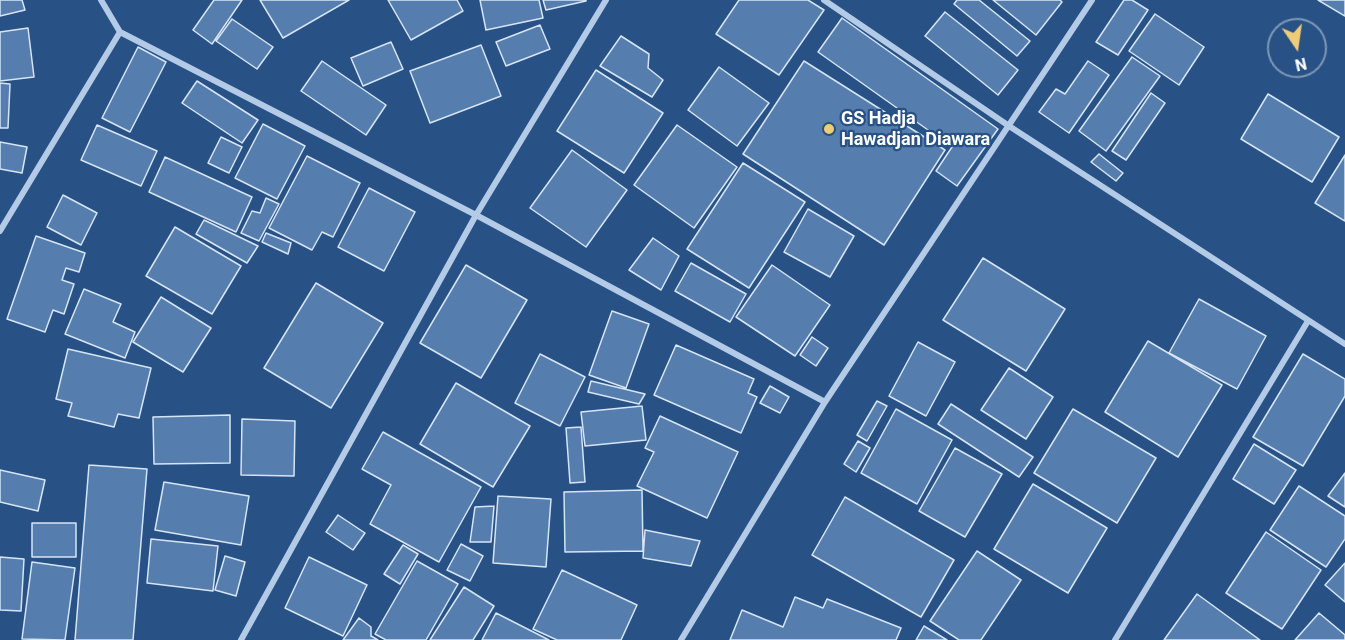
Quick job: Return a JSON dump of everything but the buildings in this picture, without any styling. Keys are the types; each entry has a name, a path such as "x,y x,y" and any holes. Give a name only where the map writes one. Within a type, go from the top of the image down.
{"street":[{"path":"100,0 120,32 476,215 825,402"},
{"path":"241,640 476,215 606,0"},
{"path":"824,0 1009,126 1345,344"},
{"path":"681,640 825,402 1092,0"},
{"path":"0,231 120,32"},
{"path":"1115,640 1308,321"}],"place":[{"name":"GS Hadja Hawadjan Diawara","path":"829,129"}]}
